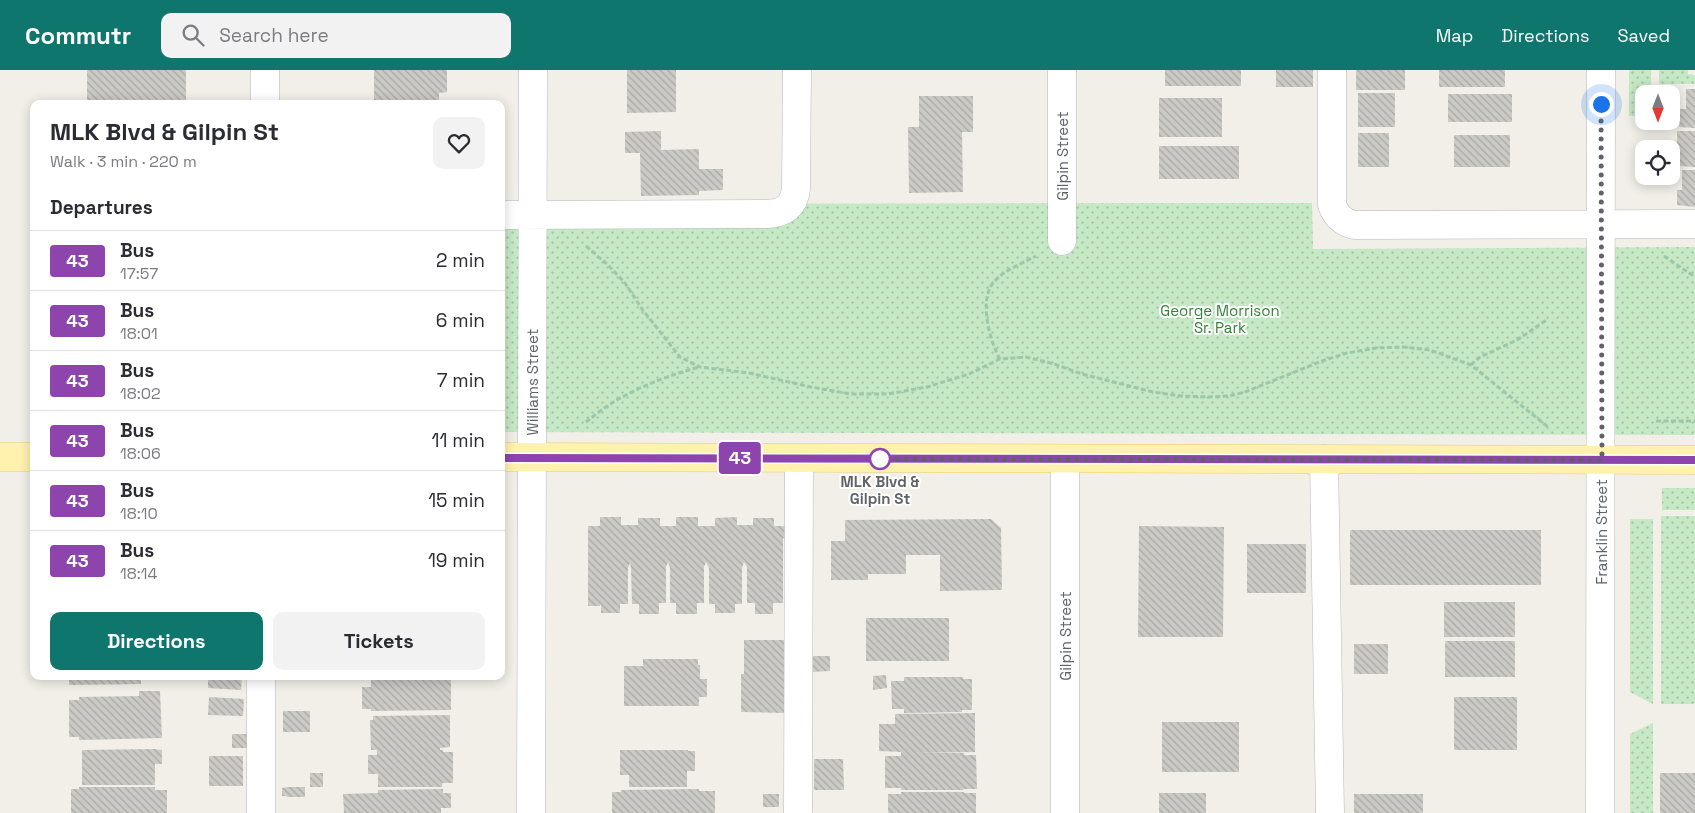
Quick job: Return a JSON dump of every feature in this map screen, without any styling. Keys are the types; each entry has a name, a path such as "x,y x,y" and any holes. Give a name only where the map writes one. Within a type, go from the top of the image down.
{"main road":[{"path":"0,457 30,457"},
{"path":"505,458 1695,460"}],"street":[{"path":"266,70 266,100"},
{"name":"Williams Street","path":"531,813 533,70"},
{"path":"505,215 768,214 784,210 791,205 796,190 797,70"},
{"name":"Gilpin Street","path":"1062,70 1062,241"},
{"path":"1332,70 1332,205 1339,219 1346,223 1354,225 1695,224"},
{"name":"Franklin Street","path":"1600,813 1602,460 1601,70"},
{"path":"798,459 798,813"},
{"name":"Gilpin Street","path":"1065,459 1065,813"},
{"path":"1324,459 1330,813"},
{"path":"261,680 261,813"}],"path":[{"path":"1000,359 995,350 987,314 988,291 994,282 1004,274 1062,241"},
{"path":"586,246 625,283 642,309 680,357 700,367 749,373 851,394 888,394 928,387 969,374 1000,359 1026,357 1082,374 1153,392 1210,398 1245,392 1347,353 1376,348 1404,347 1430,350 1471,365 1548,428"},
{"path":"1663,255 1695,277"},
{"path":"1471,365 1480,356 1517,340 1548,319"},
{"path":"586,422 614,401 669,376 700,367"},
{"path":"1656,421 1695,421"}],"green space":[{"path":"1629,70 1651,70 1651,85 1635,85 1635,116 1629,116"},
{"path":"1659,70 1688,70 1688,74 1695,75 1695,84 1659,84"},
{"name":"George Morrison Sr. Park","path":"1312,203 1313,249 1695,247 1695,435 505,432 505,204"},
{"path":"1662,488 1695,488 1695,510 1662,510"},
{"path":"1661,516 1695,516 1695,704 1661,704"},
{"path":"1630,519 1653,519 1653,704 1630,692"},
{"path":"1653,723 1653,813 1630,813 1630,734"}],"building":[{"path":"87,70 186,70 186,100 87,100"},
{"path":"374,70 447,70 447,92 439,93 439,100 374,100"},
{"path":"627,70 676,70 676,112 627,113"},
{"path":"1165,70 1241,70 1241,86 1165,86"},
{"path":"1276,70 1313,70 1313,87 1276,87"},
{"path":"1356,70 1405,70 1405,90 1356,90"},
{"path":"1439,70 1505,70 1505,87 1439,87"},
{"path":"1686,89 1695,89 1695,128 1680,127 1680,109 1686,109"},
{"path":"1358,93 1395,93 1395,127 1358,127"},
{"path":"1448,94 1512,94 1512,122 1448,122"},
{"path":"919,96 973,96 973,132 962,132 963,192 909,193 908,127 919,127"},
{"path":"1159,98 1222,98 1222,137 1159,137"},
{"path":"661,131 661,150 699,149 699,169 723,169 723,190 699,191 699,195 641,196 640,153 625,153 625,132"},
{"path":"1677,131 1695,131 1695,167 1680,166 1680,140 1677,140"},
{"path":"1358,133 1389,133 1389,167 1358,167"},
{"path":"1454,135 1510,135 1510,167 1454,167"},
{"path":"1159,146 1239,146 1239,179 1159,179"},
{"path":"1682,170 1695,170 1695,207 1677,205 1677,190 1682,190"},
{"path":"600,517 621,517 621,525 638,525 638,518 660,518 660,526 676,526 676,517 698,517 698,526 715,526 715,518 737,517 737,525 753,525 753,518 774,518 774,526 785,526 786,538 783,538 783,603 773,603 773,614 755,614 755,603 747,603 747,567 744,562 742,568 742,604 735,604 735,613 715,613 715,604 709,604 709,568 706,562 704,567 704,603 697,603 697,614 676,614 676,603 670,603 670,568 668,562 666,567 666,603 659,603 659,614 639,614 639,604 632,604 630,563 628,568 628,604 620,604 620,613 601,613 601,604 600,606 588,606 588,526 600,526"},
{"path":"991,519 1001,528 1002,590 940,591 940,555 906,555 906,574 868,574 868,580 831,580 831,541 845,541 845,520"},
{"path":"1139,526 1224,527 1223,637 1138,637"},
{"path":"1350,530 1541,530 1541,585 1350,585"},
{"path":"1247,544 1306,544 1306,593 1247,593"},
{"path":"1444,602 1515,602 1515,637 1444,637"},
{"path":"866,618 949,618 949,661 866,661"},
{"path":"744,640 786,640 785,713 741,712 741,674 744,674"},
{"path":"1445,641 1515,641 1515,677 1445,677"},
{"path":"1354,644 1388,644 1388,674 1354,674"},
{"path":"811,656 830,656 830,671 811,672"},
{"path":"643,659 698,659 700,679 707,679 707,697 699,697 699,706 624,706 624,666 643,666"},
{"path":"886,675 887,688 873,690 873,676"},
{"path":"904,677 963,677 963,679 972,679 972,710 962,710 962,712 904,713 904,709 892,709 891,681 904,681"},
{"path":"69,680 141,680 141,684 69,685"},
{"path":"208,680 242,680 241,690 208,688"},
{"path":"371,680 451,680 451,710 371,711 371,709 362,709 362,687 371,687"},
{"path":"139,691 160,691 162,738 79,740 79,737 69,737 69,700 79,700 79,697 139,696"},
{"path":"209,697 244,699 243,716 208,715"},
{"path":"1454,697 1517,697 1517,750 1454,750"},
{"path":"283,711 310,711 310,732 283,732"},
{"path":"975,713 975,752 916,753 964,753 964,755 976,755 977,789 901,790 901,788 885,788 885,756 901,756 901,752 879,751 879,724 895,724 895,714"},
{"path":"450,715 450,747 440,748 440,750 443,750 443,752 453,752 453,783 442,783 442,787 378,787 378,774 368,774 368,755 377,755 377,750 371,750 370,720 373,720 373,716"},
{"path":"1162,722 1239,722 1239,772 1162,772"},
{"path":"232,734 247,734 247,748 232,748"},
{"path":"82,750 162,750 162,764 155,764 155,785 82,785"},
{"path":"620,750 695,751 695,771 687,771 687,787 629,787 629,775 620,775"},
{"path":"209,756 243,756 243,786 209,786"},
{"path":"814,759 843,759 844,790 814,790"},
{"path":"310,773 323,773 323,787 310,787"},
{"path":"1660,773 1695,773 1695,813 1660,813"},
{"path":"79,787 155,787 155,790 167,790 167,813 71,813 71,789 79,789"},
{"path":"305,787 305,797 282,796 282,788"},
{"path":"443,789 443,793 451,793 451,808 441,808 441,813 344,813 343,794 378,793 378,790"},
{"path":"699,789 699,791 715,791 715,813 612,813 612,792 621,792 621,790"},
{"path":"901,792 976,793 976,813 888,813 888,794 901,794"},
{"path":"1159,793 1206,793 1206,813 1159,813"},
{"path":"763,794 779,794 779,807 763,807"},
{"path":"1354,794 1423,794 1423,813 1354,813"}],"bus line":[{"name":"43","path":"505,458 1695,460"}],"place":[{"name":"MLK Blvd & Gilpin St","path":"880,459"}],"route":[{"path":"880,459 875,459 1602,460 1601,104"}]}
